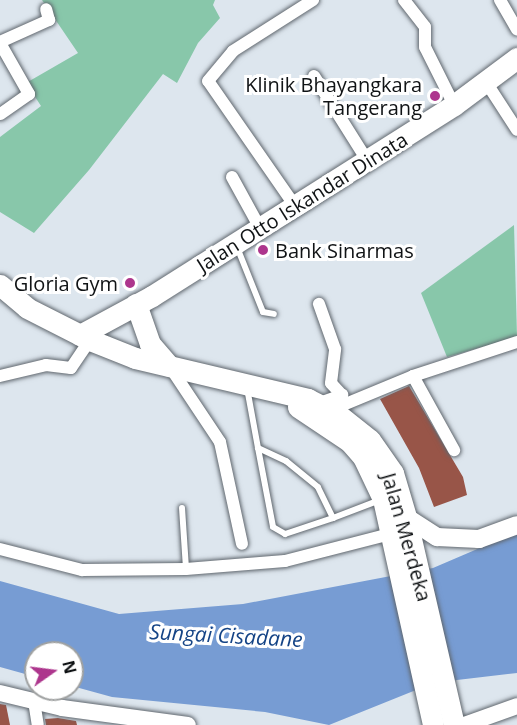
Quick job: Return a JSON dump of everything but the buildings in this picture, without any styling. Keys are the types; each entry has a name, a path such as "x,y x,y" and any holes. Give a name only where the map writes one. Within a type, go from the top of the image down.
{"highway":[{"name":"Jalan Otto Iskandar Dinata","path":"85,338 454,105 517,58"},
{"name":"Jalan Merdeka","path":"0,285 27,308 85,338 135,358 256,387 324,407 370,440 393,473 400,532 447,722"},
{"name":"Jalan Merdeka","path":"0,303 27,308"},
{"path":"136,304 150,344 169,366"},
{"name":"Jalan Merdeka","path":"256,387 350,442 363,457 400,532"}],"main road":[{"path":"400,532 479,539 517,525"}],"street":[{"path":"295,206 208,81 233,51 313,0"},
{"path":"404,0 425,27 425,47 454,105"},
{"path":"500,0 517,29"},
{"path":"0,114 29,94 0,43 49,20 46,9"},
{"path":"315,76 367,160"},
{"path":"486,82 517,130"},
{"path":"232,177 260,228"},
{"path":"320,304 335,349 331,383 342,395 324,407"},
{"path":"0,376 46,365 71,368 85,338"},
{"path":"324,407 517,342"},
{"path":"169,366 220,442 242,544"},
{"path":"413,376 454,450"},
{"path":"0,549 82,570 186,569 285,561 400,532"},
{"path":"0,693 24,699"},
{"path":"38,725 34,701 188,725"},
{"path":"447,722 517,705"}],"lane":[{"path":"236,243 263,312 274,314"},
{"path":"256,387 258,448 273,527 278,532 333,518 382,499"},
{"path":"258,448 286,460 318,487 333,518"},
{"path":"182,508 186,569"}],"green space":[{"path":"42,0 215,0 213,5 220,18 198,43 177,83 163,74 89,170 34,233 0,212 0,137 41,106 26,83 78,53"},
{"path":"514,225 517,337 447,357 421,293"}],"water":[{"name":"Sungai Cisadane","path":"517,532 517,673 457,680 416,690 329,725 265,712 112,697 84,689 84,641 24,641 24,674 0,667 0,581 119,614 243,604 433,568"}],"place":[{"name":"Klinik Bhayangkara Tangerang","path":"435,96"},
{"name":"Bank Sinarmas","path":"263,250"},
{"name":"Gloria Gym","path":"130,283"}]}
